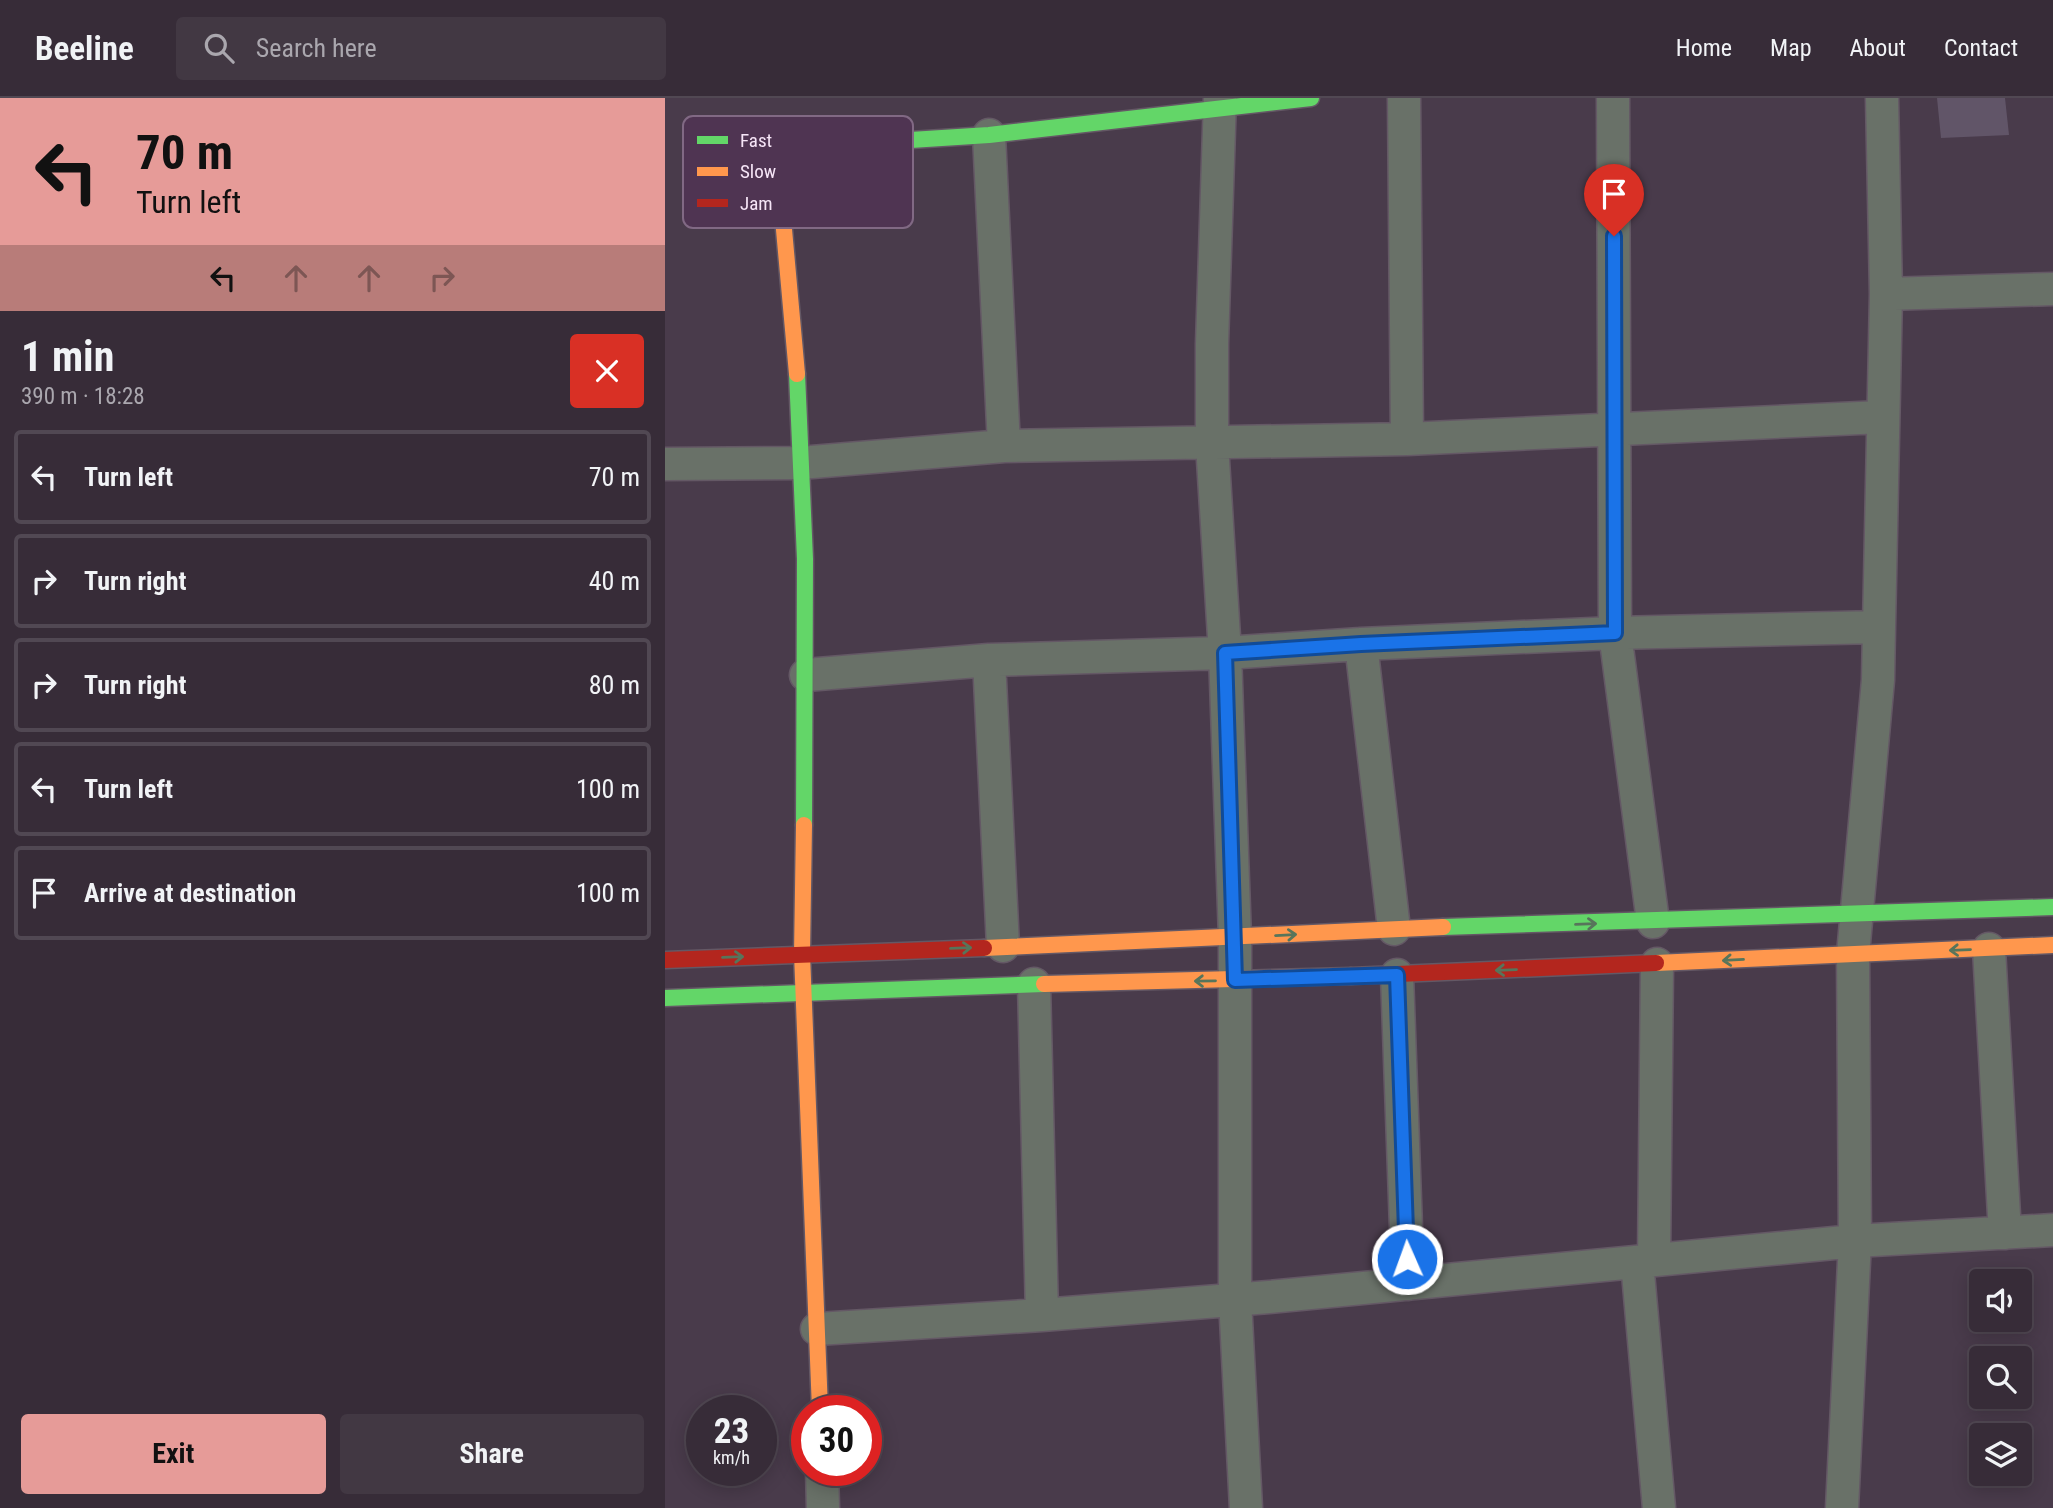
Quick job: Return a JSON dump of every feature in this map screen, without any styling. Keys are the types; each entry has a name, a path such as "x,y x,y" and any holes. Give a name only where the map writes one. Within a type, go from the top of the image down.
{"street":[{"path":"913,139 989,135 1220,103 1311,98"},
{"path":"1403,98 1407,439"},
{"path":"1613,98 1615,633 1653,922"},
{"path":"1842,1508 1856,1241 1853,954 1878,680 1886,295 1882,98"},
{"path":"1220,103 1212,344 1212,444 1225,653 1235,938 1235,1300 1246,1508"},
{"path":"989,135 1003,446"},
{"path":"784,228 797,375 805,559 803,954 819,1395"},
{"path":"1886,295 2053,289"},
{"path":"665,464 800,463 1003,446 1407,439 1882,417"},
{"path":"806,675 989,660 1225,653 1615,633 1879,627"},
{"path":"1361,644 1394,929"},
{"path":"989,660 1003,946"},
{"path":"665,960 1235,938 1394,929 2053,907"},
{"path":"665,998 1034,984 1397,975 2053,946"},
{"path":"1989,949 2005,1233"},
{"path":"1657,964 1646,1261 1659,1508"},
{"path":"1397,975 1408,1284"},
{"path":"1034,984 1042,1315"},
{"path":"817,1329 1235,1300 1856,1241 2053,1230"},
{"path":"822,1486 823,1508"}],"building":[{"path":"1937,98 2005,98 2009,135 1941,138"}],"traffic: fast":[{"path":"913,140 989,135 1311,98"},
{"path":"797,374 805,559 804,825"},
{"path":"1443,927 2053,907"},
{"path":"665,998 1044,984"}],"traffic: slow":[{"path":"784,228 797,374"},
{"path":"804,825 802,954 819,1395"},
{"path":"984,948 1443,927"},
{"path":"1656,963 2053,945"},
{"path":"1044,984 1351,976"}],"traffic: jam":[{"path":"665,960 984,948"},
{"path":"1351,976 1656,963"}],"route":[{"path":"1407,1259 1397,975 1235,980 1225,653 1615,633 1614,236"}]}
